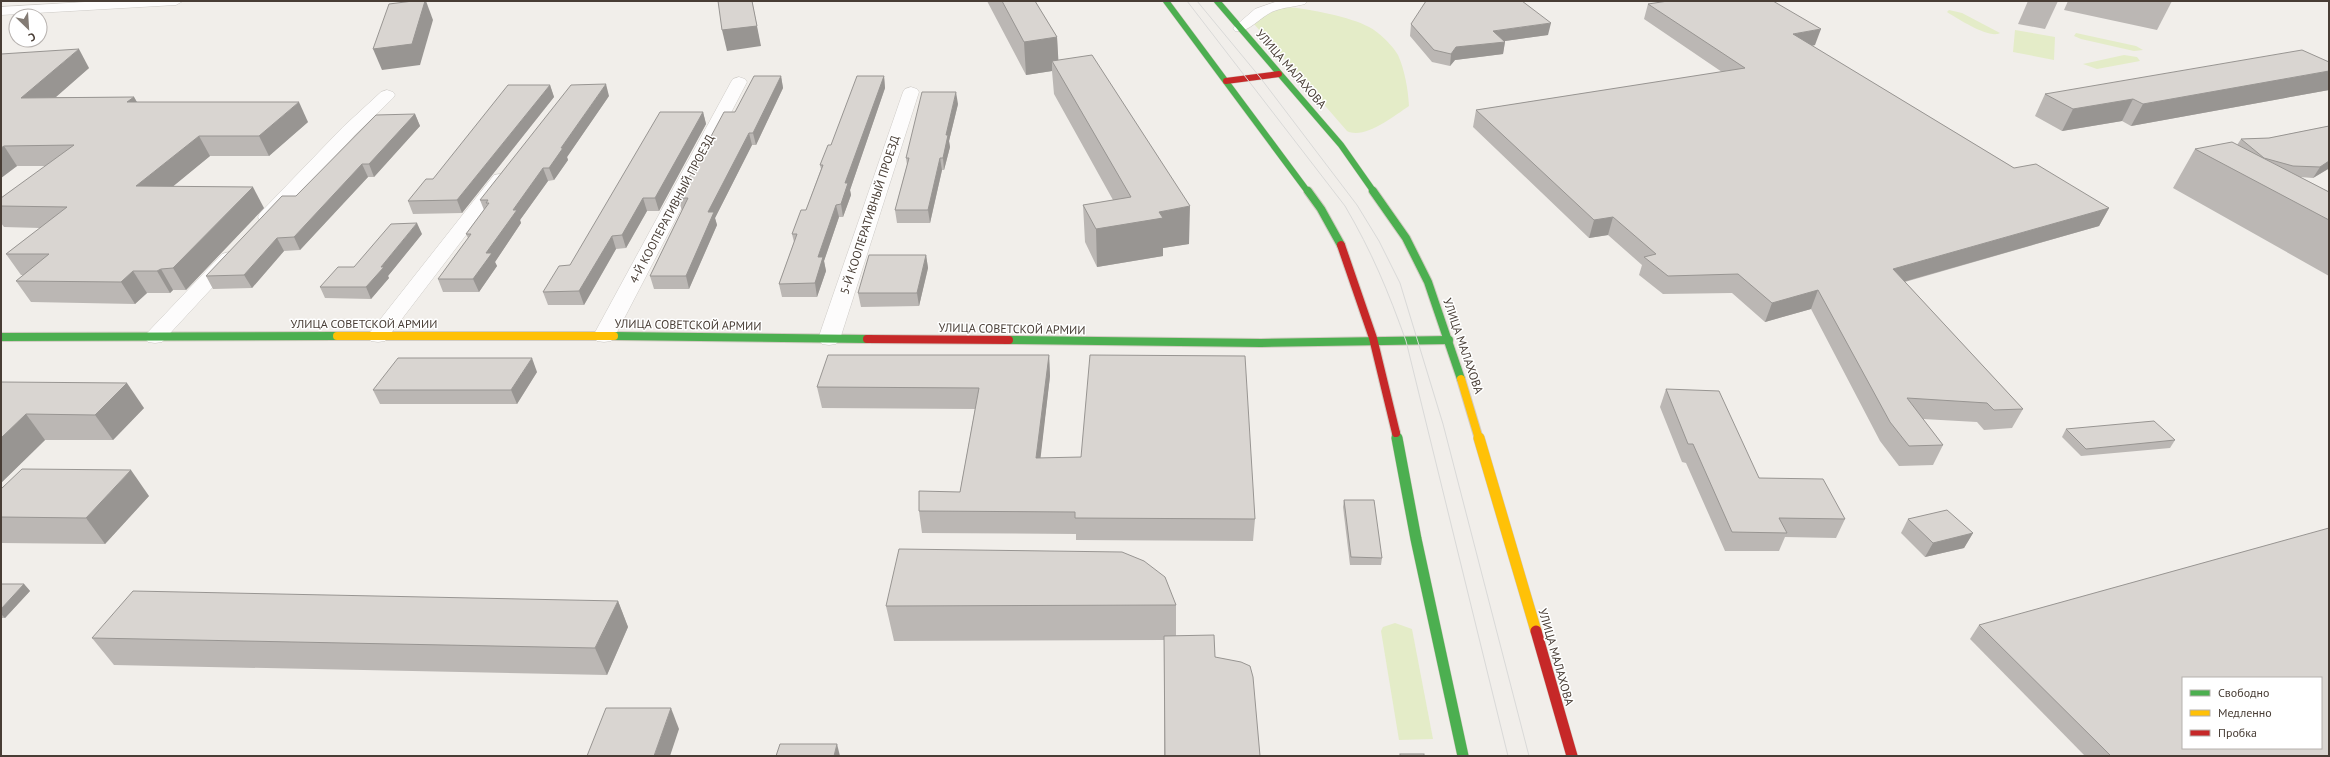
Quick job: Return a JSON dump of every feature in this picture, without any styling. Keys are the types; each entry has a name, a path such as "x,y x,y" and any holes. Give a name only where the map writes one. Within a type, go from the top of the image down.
{"main road":[{"path":"1166,1 1320,209 1341,245 1359,288 1375,342 1394,424 1416,539 1464,756"},
{"name":"УЛИЦА МАЛАХОВА","path":"1218,1 1341,145 1406,238 1428,282 1472,411 1572,756"},
{"path":"1226,81 1279,74"},
{"name":"УЛИЦА СОВЕТСКОЙ АРМИИ","path":"1,337 604,336 1241,343 1449,340"}],"street":[{"path":"1,11 75,4 176,1"},
{"path":"1249,1 1294,2"},
{"path":"1240,28 1258,12 1294,2"},
{"name":"4-Й КООПЕРАТИВНЫЙ ПРОЕЗД","path":"604,336 739,82"},
{"name":"5-Й КООПЕРАТИВНЫЙ ПРОЕЗД","path":"829,338 911,92"},
{"path":"257,228 349,131 387,95"},
{"path":"378,336 512,164"},
{"path":"155,337 241,246"}],"green space":[{"path":"1288,7 1352,20 1377,32 1398,55 1406,80 1409,106 1379,126 1370,130 1354,133 1347,131 1254,24 1274,9"},
{"path":"1949,10 1962,13 2000,33 1989,33 1975,28 1947,12"},
{"path":"2015,30 2055,37 2054,60 2013,52"},
{"path":"2076,33 2136,46 2143,50 2134,51 2081,39 2074,36"},
{"path":"2124,55 2137,57 2140,61 2097,69 2083,64"},
{"path":"1395,623 1412,629 1433,739 1399,740 1381,631 1383,627"}],"building":[{"path":"425,1 412,44 373,49 389,4"},
{"path":"718,1 752,1 757,26 722,30"},
{"path":"1002,1 1035,1 1057,37 1024,42"},
{"path":"1426,1 1522,1 1551,23 1493,31 1505,42 1456,47 1451,54 1434,50 1411,24"},
{"path":"1668,1 1773,1 1821,29 1793,34 2014,168 2036,164 2109,208 1893,269 2023,409 1994,410 1987,403 1907,398 1943,445 1909,446 1890,422 1818,290 1772,303 1738,274 1668,276 1644,257 1656,254 1613,217 1594,220 1476,110 1745,68 1648,4"},
{"path":"79,49 21,98 134,97 127,102 299,102 259,136 199,136 136,186 253,187 173,268 161,269 157,271 133,271 121,282 16,281 49,254 6,254 67,207 1,206 1,198 74,145 4,146 1,148 1,54"},
{"path":"2302,50 2329,62 2329,71 2143,104 2133,99 2073,109 2045,94"},
{"path":"1092,55 1190,206 1159,212 1163,218 1096,229 1083,205 1131,197 1052,61"},
{"path":"754,76 781,76 753,133 749,133 708,212 714,212 686,276 650,276 688,198 678,198 724,112 735,112"},
{"path":"857,76 884,76 845,183 848,183 841,204 836,205 818,257 823,257 815,283 779,284 797,234 792,234 801,210 806,210 823,165 820,165 828,145 831,145"},
{"path":"606,84 561,148 563,148 549,168 543,168 513,210 517,210 486,253 492,253 473,279 438,279 471,234 466,234 489,203 486,203 488,200 480,200 571,85"},
{"path":"508,85 550,85 457,200 408,201 426,179 433,179"},
{"path":"922,92 956,92 946,135 948,135 943,158 940,158 928,210 895,210 909,158 906,158"},
{"path":"660,112 703,112 655,198 643,198 622,235 612,236 579,291 543,292 559,266 570,265"},
{"path":"415,114 369,164 362,164 294,237 277,238 244,275 206,276 282,196 296,196 376,115"},
{"path":"2329,126 2329,161 2320,167 2293,166 2264,158 2241,139 2269,138"},
{"path":"2232,142 2329,192 2329,220 2195,149"},
{"path":"417,223 381,267 384,267 366,287 320,287 338,267 354,267 391,224"},
{"path":"869,255 926,255 917,293 858,293"},
{"path":"828,355 1049,355 1036,458 1081,457 1090,355 1245,356 1255,519 1075,518 1075,512 919,511 919,491 960,492 979,388 817,387"},
{"path":"398,358 532,358 511,390 373,390"},
{"path":"1,382 127,383 95,415 26,414 1,438"},
{"path":"1666,389 1719,391 1759,478 1823,479 1845,519 1779,518 1787,533 1732,532 1693,444 1688,444"},
{"path":"2154,421 2175,440 2086,449 2066,429"},
{"path":"22,469 131,470 86,518 1,517 1,489"},
{"path":"1344,500 1374,500 1382,558 1351,557"},
{"path":"1947,510 1973,533 1933,543 1908,519"},
{"path":"2329,528 2329,756 2111,756 1979,625"},
{"path":"899,549 1122,552 1144,561 1165,577 1176,605 886,606"},
{"path":"1,584 24,584 1,609"},
{"path":"133,591 618,601 595,648 92,638"},
{"path":"1214,635 1215,657 1241,662 1250,666 1253,677 1260,756 1165,756 1164,636"},
{"path":"606,708 671,708 654,756 587,756"},
{"path":"780,744 837,744 834,756 776,756"},
{"path":"1400,754 1424,754 1424,756 1400,756"}],"tram line":[{"path":"1187,1 1345,206 1363,239 1386,288 1406,341 1508,756"},
{"path":"1197,1 1259,76 1357,205 1379,241 1400,283 1443,424 1529,756"}],"traffic: fast":[{"path":"1166,1 1321,209 1341,245"},
{"path":"1217,1 1341,145 1406,238 1428,282 1461,379"},
{"path":"1,337 337,336"},
{"path":"614,336 867,339"},
{"path":"1009,340 1261,343 1449,340"},
{"path":"1396,433 1416,539 1463,756"}],"traffic: slow":[{"path":"337,336 614,336"},
{"path":"1461,379 1536,631"}],"traffic: jam":[{"path":"1226,81 1279,74"},
{"path":"1341,245 1366,314 1396,433"},
{"path":"867,339 1009,340"},
{"path":"1536,631 1572,756"}]}
